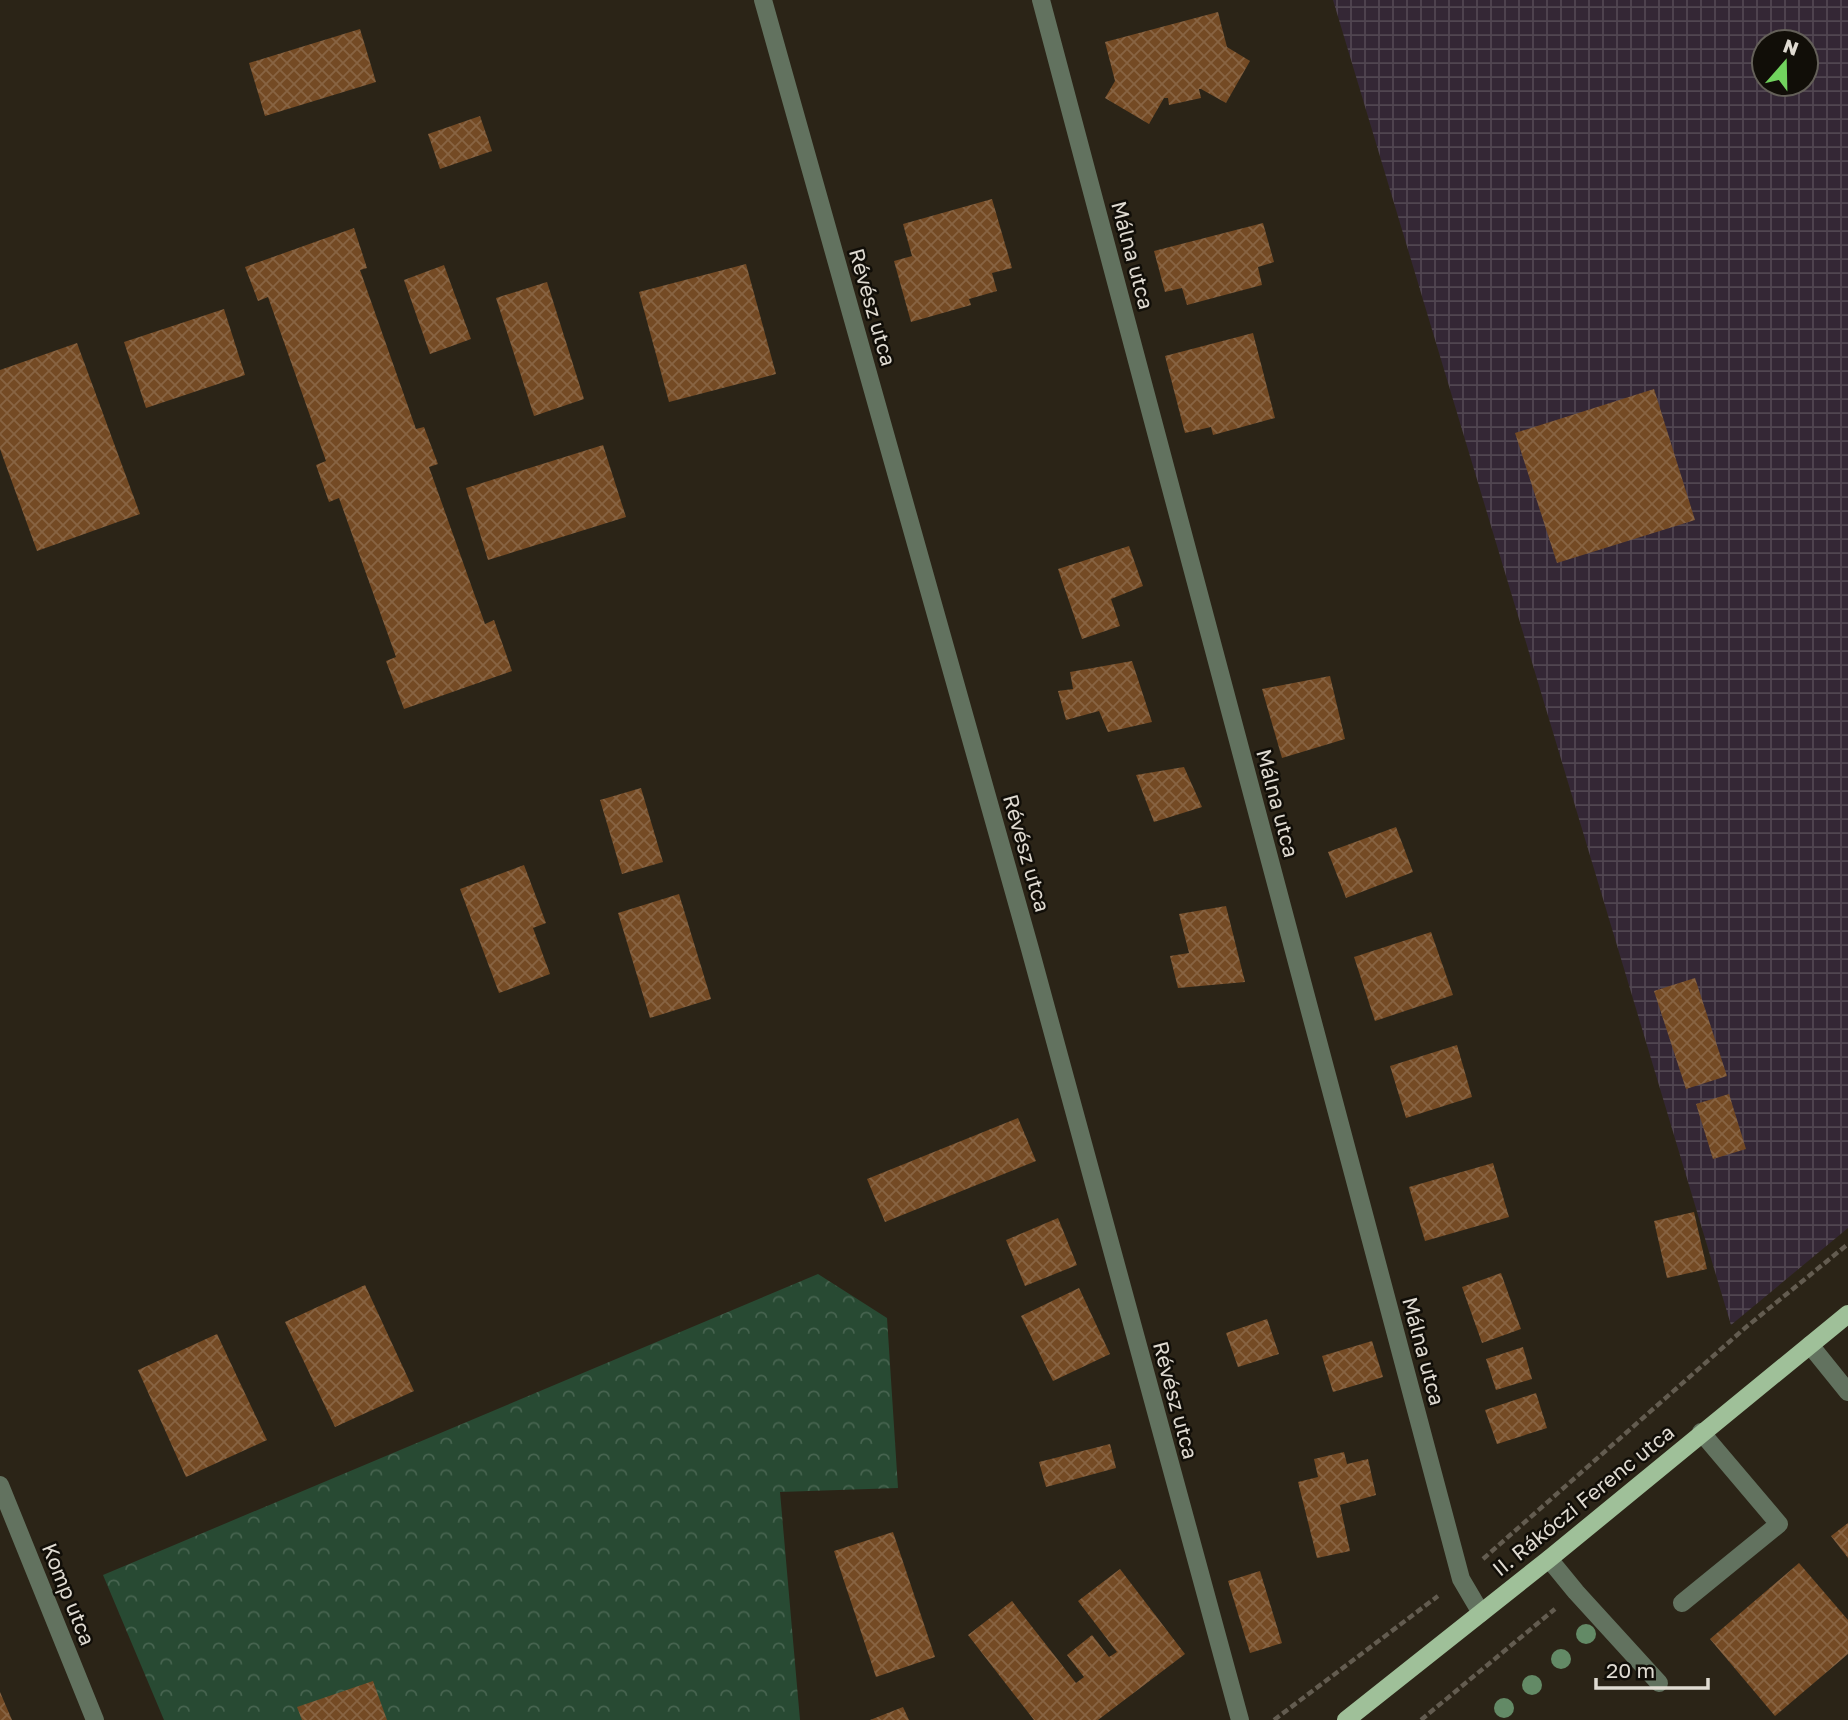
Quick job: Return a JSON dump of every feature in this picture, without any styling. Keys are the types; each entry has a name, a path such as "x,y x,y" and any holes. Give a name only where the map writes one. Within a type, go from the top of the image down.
{"main road":[{"name":"II. Rákóczi Ferenc utca","path":"1346,1720 1549,1559 1848,1314"}],"street":[{"name":"Révész utca","path":"763,0 1034,963 1240,1720"},
{"name":"Málna utca","path":"1041,0 1461,1579 1481,1613"},
{"path":"1810,1345 1848,1392"},
{"path":"1682,1603 1780,1524 1701,1432"},
{"name":"Komp utca","path":"0,1485 95,1720"},
{"path":"1549,1559 1659,1683"}],"path":[{"path":"1274,1720 1461,1579 1745,1328 1848,1244"},
{"path":"1422,1720 1576,1592"}],"shaded area":[{"path":"1333,0 1848,0 1848,1228 1731,1325"}],"green space":[{"path":"818,1274 887,1318 898,1488 780,1492 800,1720 164,1720 103,1575"}],"building":[{"path":"1218,12 1227,47 1250,61 1226,103 1201,89 1201,98 1169,105 1168,98 1164,98 1149,124 1105,98 1115,81 1105,42"},
{"path":"360,29 376,82 265,116 249,63"},
{"path":"480,116 492,151 440,169 428,134"},
{"path":"992,199 1012,268 992,273 997,291 969,299 971,305 911,322 894,261 912,256 903,224"},
{"path":"1263,223 1274,262 1258,267 1262,285 1187,305 1182,288 1165,292 1154,251"},
{"path":"354,228 367,268 360,270 416,429 424,427 438,464 429,467 485,624 494,620 512,671 404,709 386,661 396,657 339,498 329,502 316,465 326,461 268,297 258,301 245,267"},
{"path":"746,264 776,374 669,402 639,292"},
{"path":"444,265 471,339 430,354 404,280"},
{"path":"547,282 584,399 534,416 496,298"},
{"path":"224,309 245,375 146,408 124,342"},
{"path":"1253,333 1275,418 1213,435 1211,427 1185,433 1165,356"},
{"path":"77,343 140,514 37,551 0,449 0,370"},
{"path":"1654,389 1695,520 1557,563 1515,433"},
{"path":"603,445 626,517 488,560 466,488"},
{"path":"1129,546 1143,586 1111,599 1120,626 1082,639 1058,569"},
{"path":"1132,661 1152,722 1108,732 1099,711 1066,720 1058,691 1073,689 1070,672"},
{"path":"1330,676 1345,739 1282,758 1262,689"},
{"path":"1184,767 1202,807 1154,822 1136,775"},
{"path":"641,788 663,862 622,874 600,800"},
{"path":"1396,827 1413,872 1346,898 1328,852"},
{"path":"524,865 546,923 533,928 550,974 499,993 460,889"},
{"path":"679,894 711,999 650,1018 618,913"},
{"path":"1226,906 1245,982 1178,988 1170,956 1189,953 1179,914"},
{"path":"1431,932 1453,995 1375,1021 1354,957"},
{"path":"1695,978 1727,1076 1686,1089 1654,991"},
{"path":"1457,1045 1472,1097 1406,1118 1390,1066"},
{"path":"1729,1094 1746,1149 1713,1159 1696,1104"},
{"path":"1018,1118 1036,1161 885,1222 867,1179"},
{"path":"1493,1163 1509,1217 1425,1241 1409,1187"},
{"path":"1694,1212 1707,1269 1667,1278 1654,1221"},
{"path":"1058,1218 1077,1265 1025,1286 1006,1240"},
{"path":"1501,1273 1521,1329 1482,1343 1462,1287"},
{"path":"365,1285 414,1391 335,1427 285,1322"},
{"path":"1079,1288 1110,1354 1053,1381 1021,1316"},
{"path":"1267,1319 1279,1354 1238,1367 1226,1333"},
{"path":"217,1334 267,1440 186,1477 138,1370"},
{"path":"1372,1341 1383,1377 1333,1392 1322,1356"},
{"path":"1523,1347 1532,1379 1496,1390 1486,1359"},
{"path":"1536,1393 1547,1428 1497,1444 1485,1410"},
{"path":"1110,1444 1116,1468 1046,1487 1039,1462"},
{"path":"1344,1452 1347,1464 1368,1459 1376,1495 1340,1505 1350,1551 1317,1558 1298,1482 1318,1477 1314,1459"},
{"path":"1848,1523 1848,1558 1831,1536"},
{"path":"893,1532 935,1657 876,1677 834,1551"},
{"path":"1799,1563 1848,1620 1848,1654 1775,1716 1710,1639"},
{"path":"1120,1569 1185,1654 1098,1720 1034,1720 968,1635 1012,1601 1076,1683 1084,1677 1067,1655 1092,1635 1109,1657 1117,1652 1078,1601"},
{"path":"1260,1571 1282,1643 1250,1653 1228,1581"},
{"path":"373,1681 387,1720 302,1720 297,1707"},
{"path":"0,1692 12,1720 0,1720"},
{"path":"903,1707 909,1720 870,1720"}]}
